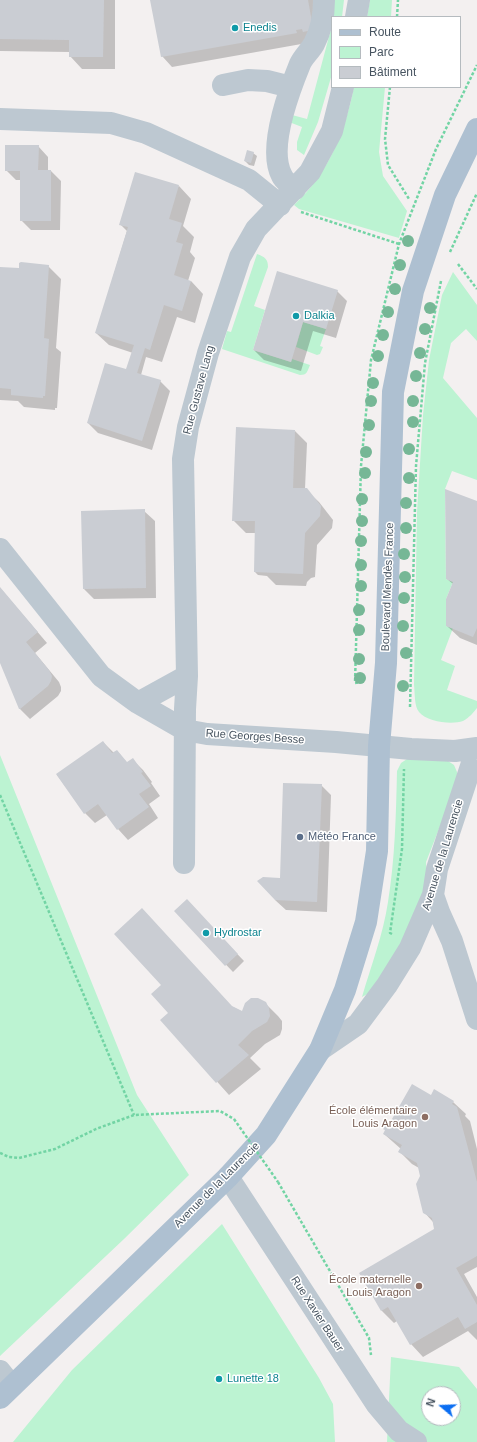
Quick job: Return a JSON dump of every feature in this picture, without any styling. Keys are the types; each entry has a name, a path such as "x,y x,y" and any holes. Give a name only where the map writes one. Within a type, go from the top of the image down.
{"main road":[{"name":"Boulevard Mendès France","path":"320,1050 345,990 366,922 377,851 379,746 386,663 393,392 413,291 445,195 477,129"},
{"name":"Avenue de la Laurencie","path":"4,1385 228,1177 266,1135 320,1050"}],"street":[{"path":"295,189 282,177 277,163 277,145 284,106 301,63 314,44 324,14 324,0"},
{"path":"356,16 359,0"},
{"path":"223,85 248,80 267,81 291,88"},
{"name":"Rue Gustave Lang","path":"184,863 187,676 183,460 188,427 208,353 240,257 256,229 310,172 332,131 343,88"},
{"path":"0,119 111,123 132,129 248,180 280,205"},
{"name":"Rue Georges Besse","path":"0,549 101,676 138,702 185,730 207,734 455,751 477,748"},
{"path":"138,702 187,676"},
{"name":"Avenue de la Laurencie","path":"320,1050 358,1024 387,985 410,948 433,895 437,869 477,748"},
{"path":"433,895 452,941 477,1019"},
{"name":"Rue Xavier Bauer","path":"228,1177 377,1405 399,1431 416,1442"}],"path":[{"path":"397,16 398,0"},
{"path":"390,88 385,139 388,165 410,199"},
{"path":"449,254 477,193"},
{"path":"280,205 399,244"},
{"path":"458,264 477,289"},
{"path":"410,706 416,466 425,363 442,275"},
{"path":"404,764 402,849 390,933 410,948"},
{"path":"0,795 134,1115"},
{"path":"403,812 410,813"},
{"path":"0,1153 9,1157 19,1158 55,1149 96,1129 134,1115 220,1111 234,1119 278,1182 369,1338 372,1360"}],"green space":[{"path":"334,0 344,0 342,16 332,16"},
{"path":"370,0 392,0 391,16 367,16"},
{"path":"331,29 331,77 318,122 304,155 297,150 297,142 302,127 289,122 292,115 307,119"},
{"path":"354,88 385,88 379,152 383,176 407,211 399,238 299,209 294,205 317,179 326,166 340,136"},
{"path":"257,254 266,259 268,267 254,306 265,310 253,350 291,362 292,359 310,365 304,374 300,375 222,349 227,331 231,332"},
{"path":"453,272 477,305 477,341 466,329 451,343 443,378 477,418 477,480 452,471 445,489 446,579 453,582 446,599 446,626 453,628 441,660 455,666 447,690 477,701 477,708 463,721 446,723 428,718 419,712 415,703 414,685 417,512 423,415 429,360 442,295"},
{"path":"303,322 326,329 320,346 323,347 320,354 317,355 296,347"},
{"path":"0,755 137,1095 189,1175 124,1239 0,1356"},
{"path":"407,759 448,761 454,765 457,772 457,783 426,862 427,883 422,901 378,988 362,997 386,914 394,853 397,771 401,763"},
{"path":"222,1224 319,1378 333,1404 335,1442 13,1442 72,1370"},
{"path":"391,1357 459,1367 477,1389 477,1442 387,1442"}],"building":[{"path":"0,0 104,0 103,57 69,57 69,40 0,39"},
{"name":"Enedis","path":"150,0 308,0 313,28 312,30 303,32 302,29 296,30 297,33 161,57"},
{"path":"5,145 39,145 38,170 51,170 51,221 20,221 20,171 5,171"},
{"path":"247,150 254,152 251,163 244,161"},
{"path":"135,172 179,185 169,219 182,223 176,242 183,244 174,275 191,281 182,311 164,305 150,350 145,348 137,373 161,380 142,441 87,423 105,363 126,369 134,345 95,333 128,227 119,225"},
{"path":"19,263 49,265 44,338 49,339 45,396 43,396 43,398 11,395 11,389 0,388 0,267 19,268"},
{"name":"Dalkia","path":"277,271 338,290 326,329 303,322 291,362 253,350"},
{"path":"236,427 295,430 293,488 307,488 321,506 320,516 305,533 303,574 254,572 255,521 232,521"},
{"path":"445,489 477,501 477,628 473,637 446,626 446,599 453,582 446,579"},
{"path":"145,509 146,588 83,589 81,511"},
{"path":"0,587 38,632 26,642 49,670 52,676 48,686 20,709 0,663"},
{"path":"103,741 112,753 117,750 127,762 133,758 143,772 141,773 151,786 139,794 149,807 117,830 98,804 84,814 56,774"},
{"path":"283,783 322,784 317,902 275,900 257,881 263,877 280,878"},
{"path":"187,899 238,954 225,966 174,911"},
{"path":"142,908 232,1006 242,1011 245,1003 251,998 258,998 266,1002 269,1008 270,1016 267,1022 252,1031 238,1045 249,1055 216,1083 160,1020 168,1013 151,994 161,985 114,934"},
{"path":"412,1084 431,1095 434,1089 454,1101 452,1104 457,1107 477,1182 477,1256 456,1268 477,1305 477,1322 465,1329 458,1317 410,1345 388,1307 381,1311 359,1273 434,1229 432,1218 423,1213 416,1184 420,1176 417,1163 398,1152 402,1145 383,1134 385,1130 383,1129 386,1125 388,1126"}],"place":[{"name":"Enedis","path":"235,28"},
{"name":"Dalkia","path":"296,316"},
{"name":"Météo France","path":"300,837"},
{"name":"Hydrostar","path":"206,933"},
{"name":"École élémentaire Louis Aragon","path":"425,1117"},
{"name":"École maternelle Louis Aragon","path":"419,1286"},
{"name":"Lunette 18","path":"219,1379"}]}
